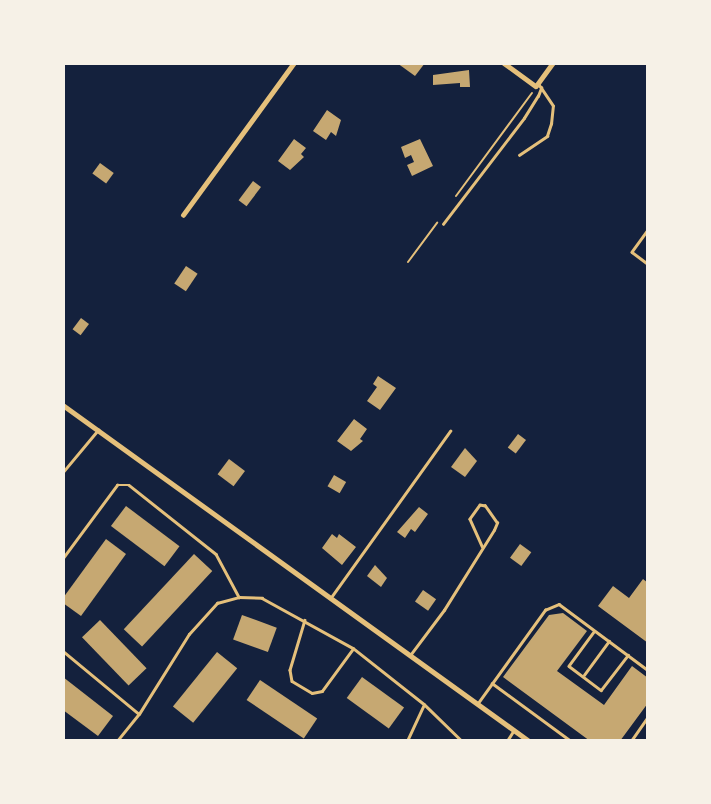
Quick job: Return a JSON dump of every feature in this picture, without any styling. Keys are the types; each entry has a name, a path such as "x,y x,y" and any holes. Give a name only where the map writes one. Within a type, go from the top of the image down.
{"street":[{"path":"183,215 294,63"},
{"path":"504,63 538,86 553,63"},
{"path":"63,405 332,596 529,741"}],"lane":[{"path":"443,224 524,118 538,86 553,106 551,124 547,136 519,155"},
{"path":"648,230 632,252 648,264"},
{"path":"63,472 98,430"},
{"path":"332,596 450,431"},
{"path":"63,558 117,485 129,485 216,554 239,597"},
{"path":"411,654 444,610 497,523 485,506 480,505 470,519 482,546"},
{"path":"117,741 139,714 189,634 217,603 239,597 262,598 353,648 424,704 461,741"},
{"path":"478,703 545,610 559,604 648,670"},
{"path":"305,620 290,670 292,681 313,693 322,691 353,648"},
{"path":"595,631 569,666 583,677 601,690 628,655"},
{"path":"583,677 608,641"},
{"path":"63,650 139,714"},
{"path":"492,683 571,741"},
{"path":"407,741 424,704"},
{"path":"631,741 648,717"},
{"path":"507,741 514,730"}],"path":[{"path":"456,196 538,86"},
{"path":"408,262 440,218"}],"building":[{"path":"397,63 425,63 415,76"},
{"path":"469,70 470,87 460,87 460,83 433,85 433,75"},
{"path":"327,110 341,120 336,136 331,132 326,140 313,131"},
{"path":"294,139 306,148 301,154 304,157 290,170 278,161"},
{"path":"420,139 433,166 412,176 407,165 414,162 411,155 405,158 401,147"},
{"path":"100,163 114,173 106,184 92,174"},
{"path":"253,181 261,187 247,206 239,200"},
{"path":"186,266 198,274 186,291 174,283"},
{"path":"81,318 89,324 81,335 73,329"},
{"path":"378,376 396,388 380,410 367,401 377,387 373,384"},
{"path":"354,419 367,429 360,439 363,441 351,451 337,441"},
{"path":"518,434 526,440 516,454 508,448"},
{"path":"465,448 477,461 465,477 451,467"},
{"path":"229,459 245,471 234,486 218,474"},
{"path":"334,475 346,482 340,493 328,486"},
{"path":"126,506 180,546 164,566 111,526"},
{"path":"419,507 428,514 415,532 411,529 405,538 397,532"},
{"path":"332,534 337,538 339,534 356,547 342,565 322,548"},
{"path":"106,539 126,554 81,616 63,603 63,598"},
{"path":"520,544 531,552 521,566 510,558"},
{"path":"194,554 212,571 142,646 124,629"},
{"path":"375,565 387,578 381,587 367,576"},
{"path":"643,579 648,583 648,643 598,606 613,586 629,598"},
{"path":"423,590 436,599 428,611 415,601"},
{"path":"563,613 587,631 557,671 604,705 632,666 648,678 648,703 620,741 590,741 503,677 549,615"},
{"path":"242,615 277,628 268,652 233,639"},
{"path":"100,620 147,668 129,686 82,637"},
{"path":"217,652 237,668 193,723 173,706"},
{"path":"63,677 113,716 98,736 63,710"},
{"path":"362,677 404,708 389,729 347,698"},
{"path":"260,680 317,719 304,738 247,700"}]}
